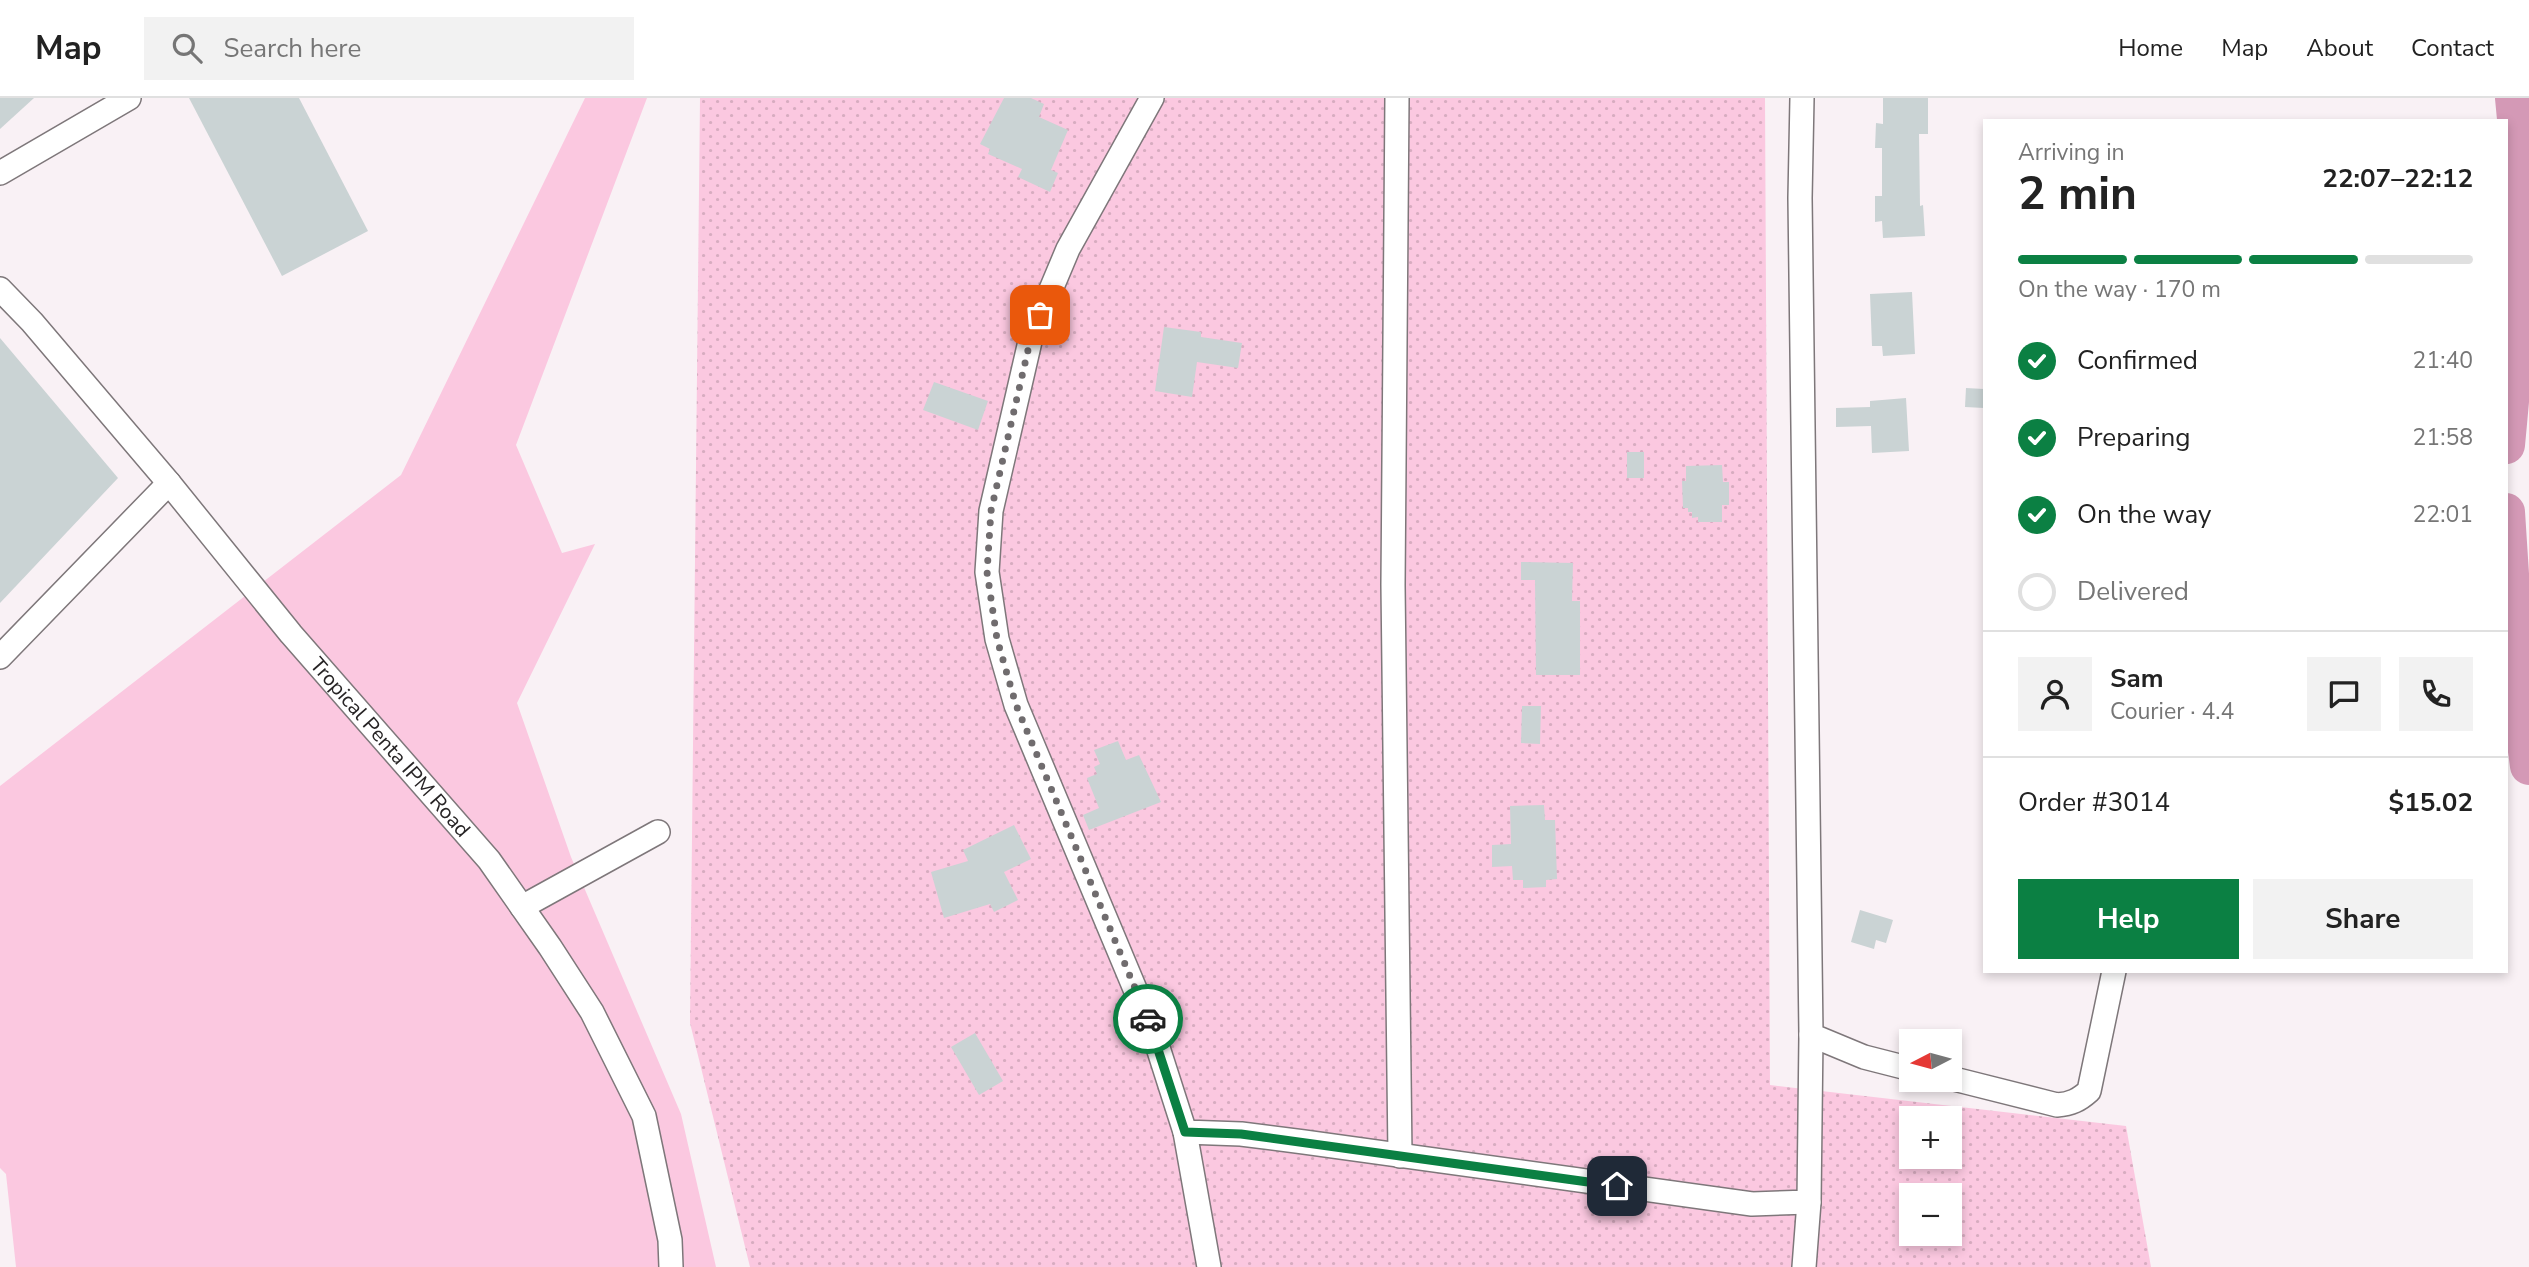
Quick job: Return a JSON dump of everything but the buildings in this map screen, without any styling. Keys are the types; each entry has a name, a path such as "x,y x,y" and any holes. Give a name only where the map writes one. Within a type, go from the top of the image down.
{"street":[{"path":"0,173 129,98"},
{"path":"1152,98 1068,249 1031,337 991,511 987,572 997,639 1016,705 1153,1032 1185,1132 1209,1267"},
{"path":"1396,98 1393,585 1400,1156"},
{"path":"1802,98 1800,198 1811,1035 1809,1202 1804,1267"},
{"name":"Tropical Penta IPM Road","path":"0,289 32,322 169,484 291,634 489,860 522,907 592,1012 644,1116 670,1240 671,1267"},
{"path":"0,657 169,484"},
{"path":"522,907 659,832"},
{"path":"1962,1082 2057,1105 2078,1100 2089,1091 2114,973"},
{"path":"1811,1035 1864,1057 1899,1066"},
{"path":"1185,1132 1241,1134 1752,1204 1809,1202"}],"shaded area":[{"path":"585,98 647,98 516,445 562,553 595,544 517,703 571,857 681,1114 716,1267 16,1267 6,1174 0,1168 0,786 401,475"},
{"path":"700,98 1765,98 1770,1085 1952,1106 1899,1106 1899,1169 1962,1169 1962,1107 2126,1126 2151,1267 750,1267 690,1023"}],"waterway":[{"path":"2508,421 2517,315 2520,228 2514,98"},
{"path":"2508,543 2516,667 2529,766"}],"way so far":[{"path":"1040,315 1031,337 991,511 987,572 997,639 1016,705 1148,1019"}],"route":[{"path":"1148,1019 1185,1132 1241,1134 1617,1186"}]}
